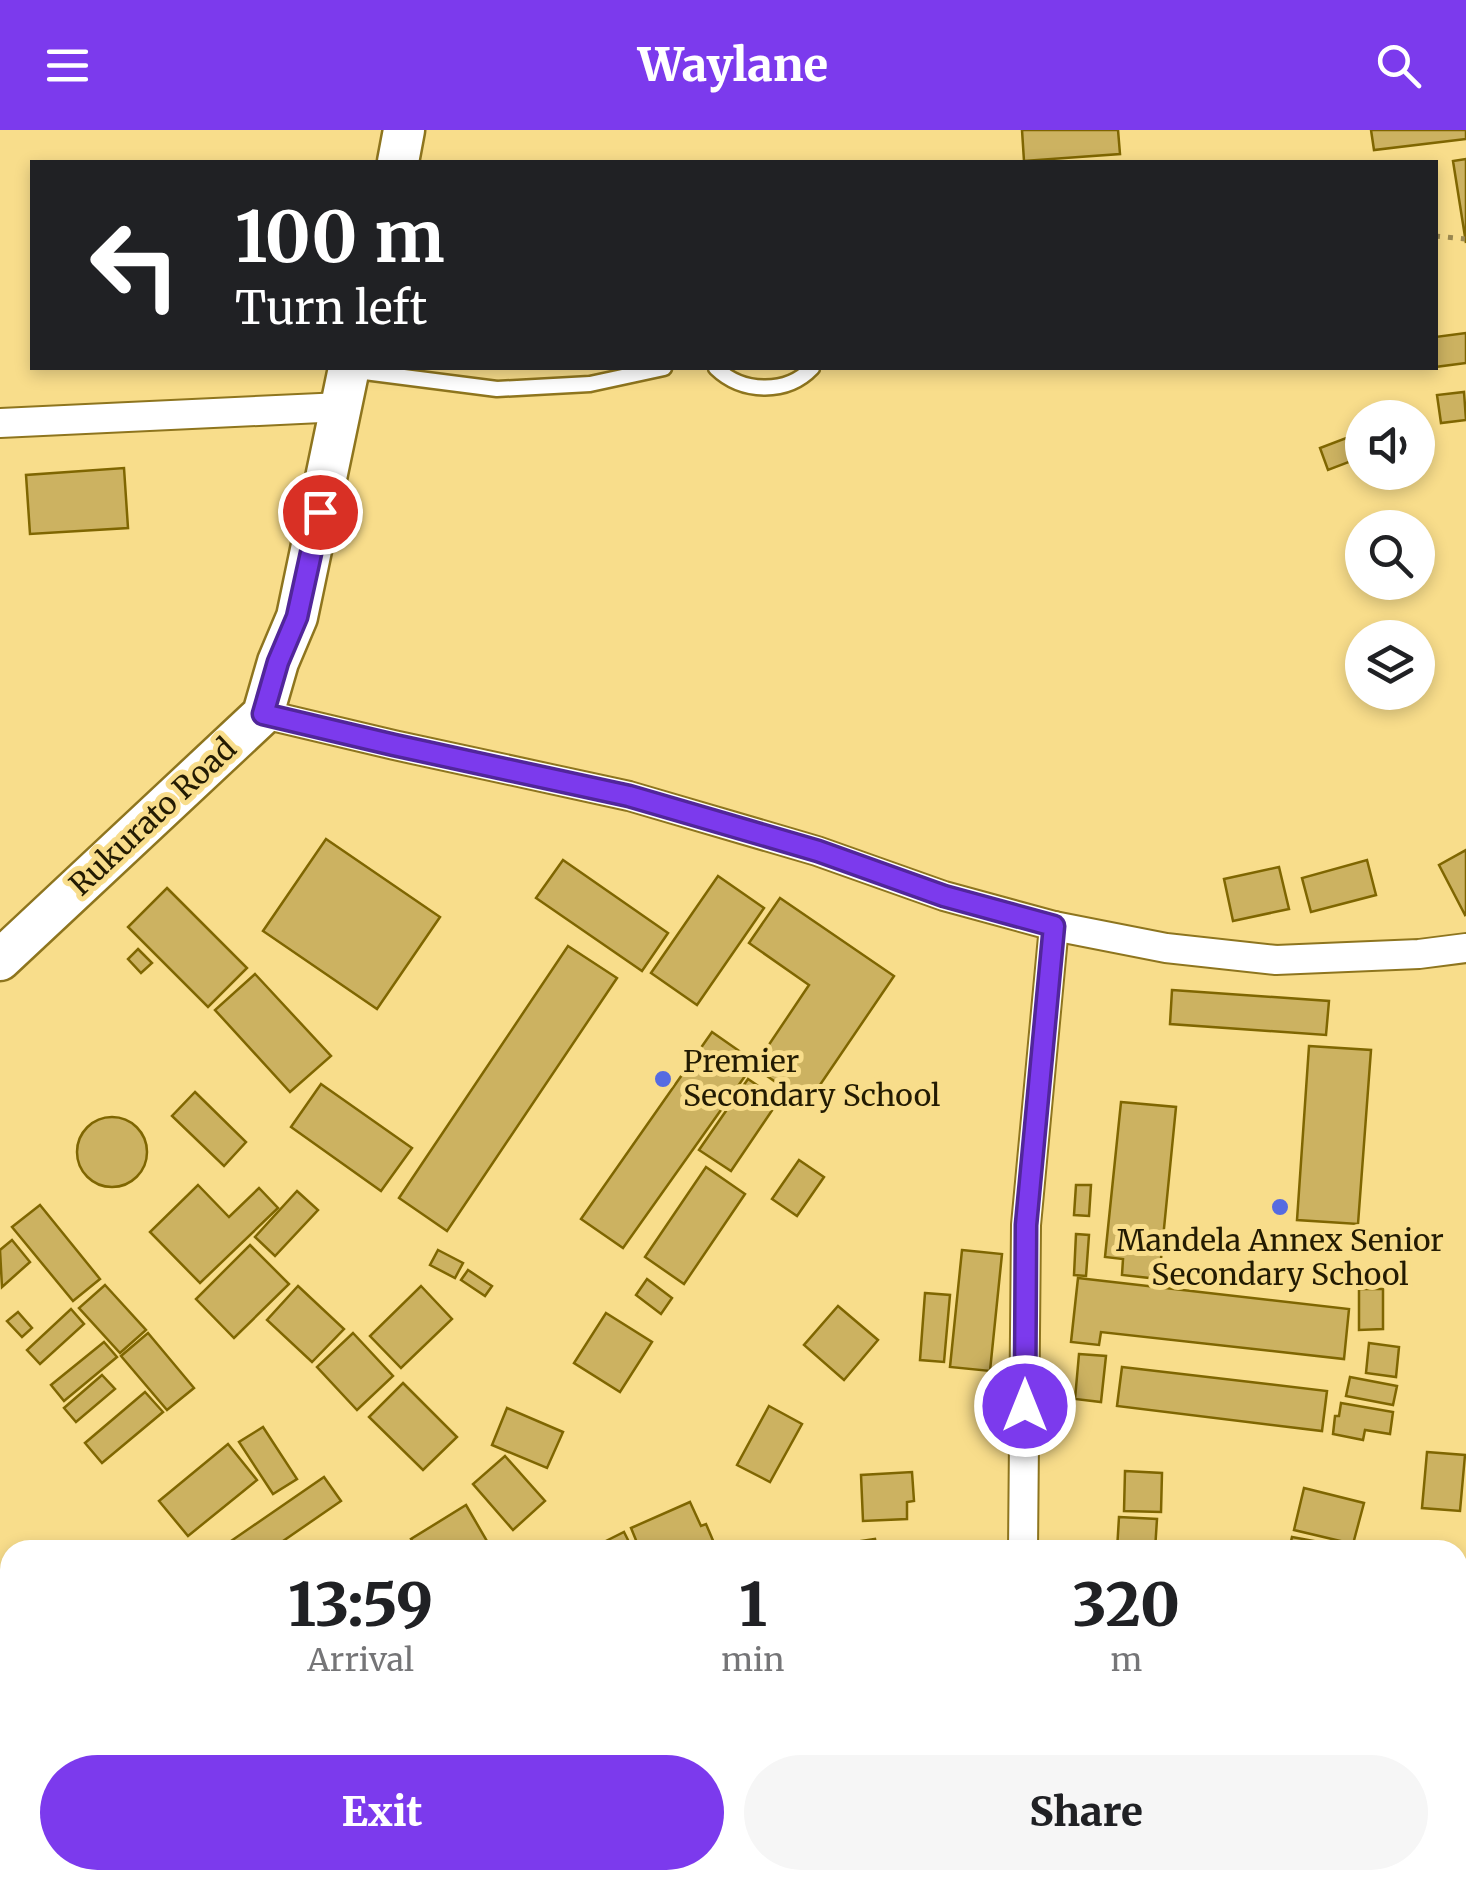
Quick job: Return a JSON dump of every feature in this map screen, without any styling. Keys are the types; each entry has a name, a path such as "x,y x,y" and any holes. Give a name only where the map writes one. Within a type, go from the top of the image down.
{"street":[{"path":"398,160 404,130"},
{"path":"0,423 347,381"},
{"name":"Rukurato Road","path":"0,960 263,714 278,662 297,617 347,381"},
{"path":"263,714 629,796 818,851 944,896 1054,926 1166,948 1276,960 1419,954 1466,948"},
{"path":"1024,1540 1026,1225 1054,926"}],"lane":[{"path":"347,381 497,389 590,384 655,370"},
{"path":"718,370 752,387 780,386 810,370"}],"path":[{"path":"1438,236 1465,240"}],"building":[{"path":"1022,130 1118,130 1120,154 1024,160"},
{"path":"1371,130 1466,130 1466,139 1374,150"},
{"path":"1466,159 1466,243 1453,161"},
{"path":"1466,333 1466,363 1438,367 1438,337"},
{"path":"1464,392 1466,420 1441,423 1437,395"},
{"path":"1345,438 1345,464 1328,470 1320,448"},
{"path":"124,468 128,528 30,534 26,475"},
{"path":"326,839 440,917 377,1009 263,931"},
{"path":"1466,850 1466,914 1465,915 1439,865"},
{"path":"563,860 668,933 642,971 536,898"},
{"path":"1367,860 1376,895 1311,912 1302,878"},
{"path":"1279,867 1289,909 1233,921 1224,879"},
{"path":"718,876 764,908 697,1005 651,973"},
{"path":"167,888 247,968 208,1007 128,927"},
{"path":"780,898 894,976 807,1104 754,1067 809,985 749,943"},
{"path":"568,946 617,978 447,1231 399,1198"},
{"path":"138,949 152,963 141,973 128,959"},
{"path":"255,974 331,1056 290,1092 215,1010"},
{"path":"1172,990 1329,1001 1326,1035 1170,1024"},
{"path":"712,1032 755,1062 623,1248 581,1219"},
{"path":"1309,1046 1371,1050 1358,1224 1297,1220"},
{"path":"748,1079 779,1100 731,1171 699,1150"},
{"path":"321,1084 412,1148 381,1191 291,1127"},
{"path":"195,1092 246,1142 224,1166 172,1116"},
{"path":"1121,1102 1176,1107 1159,1279 1122,1275 1123,1259 1105,1257"},
{"path":"112,1117 137,1127 147,1152 137,1177 112,1187 87,1177 77,1152 87,1127"},
{"path":"799,1160 824,1177 797,1216 772,1199"},
{"path":"706,1167 745,1194 684,1284 645,1257"},
{"path":"198,1185 229,1217 259,1188 278,1208 200,1283 150,1232"},
{"path":"1076,1185 1091,1185 1089,1216 1074,1215"},
{"path":"297,1191 318,1210 275,1256 255,1237"},
{"path":"40,1205 100,1279 73,1301 12,1227"},
{"path":"1076,1234 1089,1235 1086,1276 1074,1275"},
{"path":"12,1240 30,1262 2,1287 0,1250"},
{"path":"250,1245 289,1284 234,1338 196,1299"},
{"path":"438,1250 463,1263 455,1278 430,1265"},
{"path":"962,1250 1002,1254 990,1371 950,1367"},
{"path":"468,1270 492,1286 485,1296 461,1280"},
{"path":"1078,1278 1349,1309 1344,1359 1101,1332 1099,1345 1071,1342"},
{"path":"647,1279 672,1298 661,1314 636,1295"},
{"path":"105,1285 146,1330 120,1353 79,1308"},
{"path":"298,1286 344,1329 312,1362 267,1320"},
{"path":"421,1286 452,1319 401,1368 370,1336"},
{"path":"1359,1289 1383,1289 1383,1329 1359,1330"},
{"path":"925,1293 950,1295 944,1362 920,1360"},
{"path":"838,1306 878,1340 844,1380 804,1345"},
{"path":"71,1309 84,1324 40,1364 27,1350"},
{"path":"18,1312 32,1328 22,1337 7,1321"},
{"path":"606,1313 652,1342 620,1392 574,1363"},
{"path":"148,1333 194,1388 167,1410 121,1356"},
{"path":"353,1333 393,1376 357,1410 317,1367"},
{"path":"104,1342 117,1357 64,1401 51,1385"},
{"path":"1369,1343 1399,1347 1396,1377 1366,1373"},
{"path":"1079,1354 1106,1356 1101,1402 1075,1399"},
{"path":"1122,1367 1327,1391 1322,1431 1117,1406"},
{"path":"102,1375 115,1389 76,1422 64,1408"},
{"path":"1350,1377 1397,1386 1393,1405 1346,1396"},
{"path":"403,1383 457,1437 423,1470 369,1417"},
{"path":"145,1392 163,1412 102,1463 85,1443"},
{"path":"1341,1403 1393,1412 1390,1434 1365,1430 1363,1440 1333,1434"},
{"path":"769,1406 802,1424 770,1482 737,1465"},
{"path":"507,1408 563,1432 547,1468 492,1445"},
{"path":"263,1427 297,1479 273,1494 239,1442"},
{"path":"228,1444 257,1480 188,1536 159,1501"},
{"path":"1427,1452 1465,1455 1460,1511 1422,1508"},
{"path":"505,1456 545,1501 513,1530 473,1484"},
{"path":"1125,1471 1162,1473 1161,1512 1124,1511"},
{"path":"912,1472 914,1501 907,1502 907,1519 863,1521 861,1475"},
{"path":"324,1477 341,1501 284,1540 233,1540"},
{"path":"1304,1488 1364,1503 1354,1540 1294,1530"},
{"path":"690,1502 713,1540 636,1540 631,1528"},
{"path":"466,1505 486,1540 412,1540"},
{"path":"1119,1517 1157,1519 1156,1540 1118,1540"},
{"path":"624,1532 628,1540 608,1540"}],"place":[{"name":"Premier Secondary School","path":"663,1079"},
{"name":"Mandela Annex Senior Secondary School","path":"1280,1207"}],"route":[{"path":"320,512 297,617 278,662 263,714 629,796 818,851 944,896 1054,926 1026,1225 1025,1406"}]}
